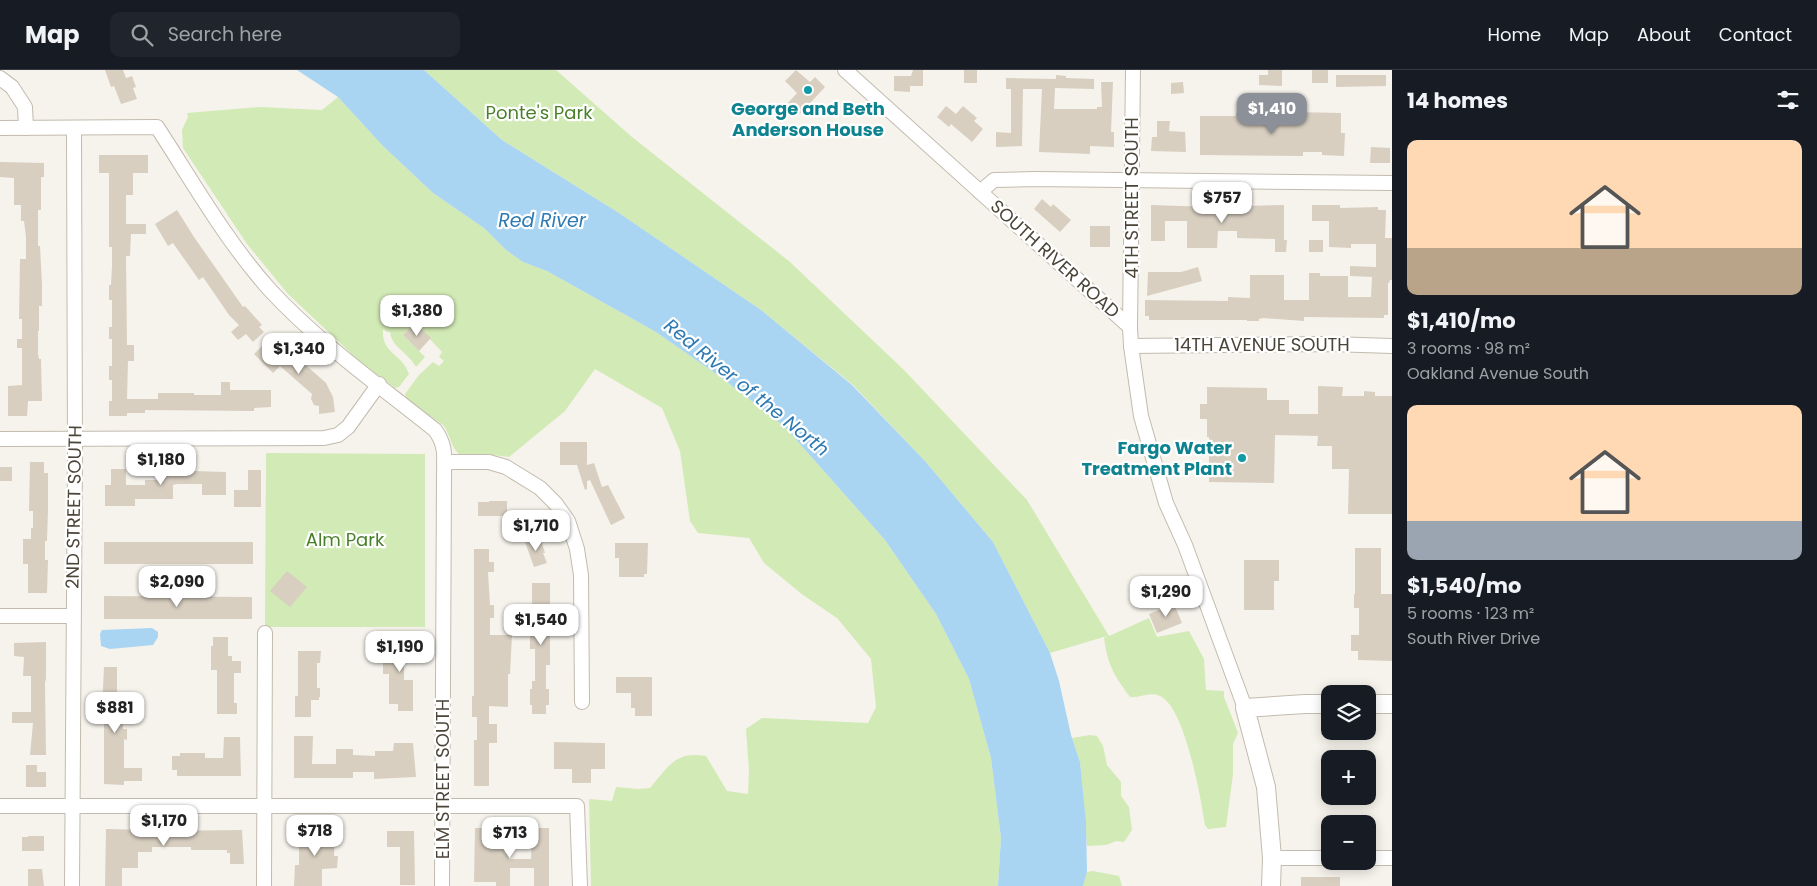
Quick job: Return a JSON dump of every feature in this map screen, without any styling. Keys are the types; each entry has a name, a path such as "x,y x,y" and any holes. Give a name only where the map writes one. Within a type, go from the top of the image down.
{"street":[{"name":"SOUTH RIVER ROAD","path":"845,70 1130,326 1141,416 1166,503 1185,545 1245,708"},
{"name":"4TH STREET SOUTH","path":"1130,326 1133,70"},
{"path":"0,78 12,88 25,107 26,128"},
{"path":"0,128 74,128"},
{"name":"ELM STREET SOUTH","path":"74,128 157,128 234,246 269,289 312,333 435,430 442,440 444,462 442,886"},
{"name":"2ND STREET SOUTH","path":"72,886 75,439 74,128"},
{"path":"980,192 994,180 1036,179 1392,183"},
{"name":"14TH AVENUE SOUTH","path":"1131,346 1331,344 1392,346"},
{"path":"0,439 324,438 338,435 348,427 379,384"},
{"path":"444,462 489,462 506,467 540,488 556,504 568,521 577,549 581,575 582,702"},
{"path":"0,616 73,616"},
{"path":"264,886 265,633"},
{"path":"1271,886 1272,858 1266,787 1245,708 1321,704"},
{"path":"1376,704 1392,704"},
{"path":"0,806 577,806 580,886"},
{"path":"1272,858 1321,858"},
{"path":"1376,858 1392,858"}],"green space":[{"name":"Ponte's Park","path":"424,70 556,70 632,137 790,262 904,370 1027,500 1109,636 1149,618 1157,637 1189,631 1204,659 1206,690 1224,691 1224,697 1238,733 1233,744 1233,774 1226,827 1208,829 1205,825 1190,755 1177,717 1169,704 1156,695 1149,694 1130,697 1110,663 1104,638 1107,636 1050,653 993,542 925,461 853,385 761,310 619,213 502,140"},
{"path":"338,97 382,145 433,193 484,228 506,250 523,262 547,271 656,332 722,378 784,426 885,540 936,614 969,679 991,758 1001,838 998,886 591,886 589,799 612,801 616,787 650,788 673,762 679,758 695,755 706,756 727,791 748,794 749,771 746,729 762,718 868,723 876,707 871,659 837,618 803,595 764,563 749,538 698,533 690,521 680,451 662,408 595,369 565,411 509,457 459,454 454,448 444,426 406,398 405,394 419,375 433,362 439,366 444,361 439,357 442,352 415,323 403,335 425,357 416,367 391,338 390,332 383,329 385,344 406,367 409,374 399,387 395,388 358,360 288,294 247,244 183,148 182,130 188,117 187,113 260,107 322,110"},
{"name":"Alm Park","path":"266,453 425,454 425,627 265,627"},
{"path":"1090,735 1097,736 1103,746 1107,765 1121,782 1121,796 1129,807 1132,830 1124,842 1116,841 1106,845 1087,846 1080,762 1072,738"},
{"path":"1093,871 1119,876 1122,886 1083,886 1087,872"}],"water":[{"name":"Red River","path":"297,70 424,70 502,140 619,213 761,310 852,385 925,461 993,542 1050,653 1059,681 1071,735 1080,762 1086,823 1087,872 1083,886 998,886 1001,838 991,758 969,679 936,614 885,540 784,426 722,378 656,332 547,271 523,262 506,250 484,228 433,193 382,145 338,97"},
{"path":"152,628 158,632 158,637 153,645 110,649 101,646 100,634 102,630"}],"building":[{"path":"105,70 123,70 126,78 132,76 136,87 133,88 137,99 121,104 114,86 111,87"},
{"name":"George and Beth Anderson House","path":"796,70 810,82 815,77 825,87 800,114 792,114 792,107 788,103 797,93 785,81"},
{"path":"913,70 923,70 923,86 910,86 910,92 894,91 894,76 911,76"},
{"path":"964,70 977,70 977,83 964,83"},
{"path":"1268,70 1282,70 1282,86 1259,85 1259,75 1268,75"},
{"path":"1312,70 1328,70 1328,83 1312,83"},
{"path":"1056,75 1066,76 1066,78 1094,79 1094,89 1055,88 1054,109 1097,109 1097,107 1102,107 1101,82 1113,82 1111,132 1114,132 1114,147 1090,146 1090,154 1039,152 1042,89 1023,89 1022,146 996,147 996,132 1011,133 1011,89 1006,89 1006,78 1056,79"},
{"path":"1336,75 1386,75 1386,86 1336,87"},
{"path":"1183,82 1184,93 1171,94 1171,83"},
{"path":"946,106 956,114 963,106 977,118 974,121 983,129 972,142 951,124 949,127 937,117"},
{"path":"1292,112 1341,113 1341,133 1345,133 1344,156 1322,155 1322,152 1303,152 1303,156 1200,155 1200,116 1236,116 1236,113 1292,114"},
{"path":"1157,121 1170,121 1169,131 1185,132 1186,152 1151,151 1152,137 1157,137"},
{"path":"1371,147 1390,148 1390,163 1370,163"},
{"path":"99,155 148,155 148,173 133,173 133,195 126,195 126,224 146,224 146,234 131,234 130,256 126,256 127,345 134,345 134,361 128,361 127,399 158,399 158,393 221,395 221,382 230,382 230,390 271,390 271,407 254,408 254,411 145,410 145,413 127,413 127,416 109,416 109,401 112,401 112,380 109,380 109,366 112,366 112,339 109,339 109,327 112,327 112,300 109,300 109,285 111,285 112,247 109,247 109,173 99,173"},
{"path":"0,162 44,163 44,177 41,177 41,210 38,210 42,306 39,306 38,353 39,359 41,359 42,401 28,401 27,416 8,416 8,386 22,385 22,348 17,348 17,339 22,339 22,319 19,319 20,259 26,259 26,237 24,221 21,221 21,205 14,205 14,178 0,177"},
{"path":"1042,199 1051,207 1053,204 1071,220 1060,232 1034,209"},
{"path":"1151,205 1244,208 1244,206 1284,205 1284,240 1287,240 1286,252 1275,252 1275,239 1237,238 1237,231 1218,231 1217,248 1187,248 1187,221 1165,221 1165,241 1151,241"},
{"path":"1312,205 1340,205 1340,208 1378,207 1378,210 1386,210 1385,238 1392,238 1392,280 1388,283 1388,315 1384,315 1384,318 1304,317 1304,321 1263,318 1259,319 1259,321 1247,321 1149,320 1149,316 1145,316 1145,300 1228,301 1228,297 1250,298 1250,275 1284,275 1284,300 1309,300 1309,273 1320,273 1320,276 1348,276 1348,297 1371,297 1372,277 1350,276 1350,266 1376,267 1376,244 1351,244 1351,248 1329,247 1329,221 1312,221"},
{"path":"177,210 243,307 245,306 262,325 259,327 264,332 253,342 246,334 238,340 231,332 239,325 229,315 203,277 199,280 173,243 168,246 155,224"},
{"path":"1090,226 1110,226 1110,247 1090,247"},
{"path":"1309,240 1323,240 1323,252 1309,252"},
{"path":"1198,267 1202,281 1147,296 1148,272 1181,272"},
{"path":"415,323 431,338 419,351 403,335"},
{"path":"265,343 276,353 283,345 326,383 333,397 335,412 319,414 319,406 314,405 311,399 312,394 280,366 273,373 254,354"},
{"name":"Fargo Water Treatment Plant","path":"1318,386 1343,387 1342,396 1364,396 1364,391 1375,392 1375,396 1392,396 1392,514 1348,514 1349,469 1332,469 1332,446 1317,446 1318,436 1275,435 1274,483 1209,482 1207,419 1200,419 1200,404 1207,404 1207,387 1267,388 1267,400 1289,400 1289,414 1318,414"},
{"path":"560,442 587,442 587,465 594,463 602,487 608,485 625,518 611,525 590,480 587,481 587,489 585,490 577,465 560,465"},
{"path":"30,462 44,462 44,473 48,473 47,541 45,541 45,560 48,560 47,593 28,593 28,564 23,564 23,539 31,539 31,528 33,528 33,511 29,511"},
{"path":"0,467 12,467 12,481 0,481"},
{"path":"111,469 126,469 126,485 145,485 145,480 162,480 162,470 226,472 226,495 202,495 202,484 177,484 173,485 173,499 135,499 135,506 105,506 105,485 111,485"},
{"path":"248,470 261,470 261,507 234,507 234,490 248,490"},
{"path":"507,501 507,516 478,516 478,502"},
{"path":"540,537 547,563 534,567 525,542"},
{"path":"104,542 253,542 253,564 104,564"},
{"path":"615,543 648,543 647,574 644,574 644,577 619,577 619,558 615,558"},
{"path":"1355,548 1381,548 1381,594 1392,594 1392,661 1358,660 1358,651 1351,651 1351,635 1359,635 1359,608 1354,608"},
{"path":"474,549 489,549 489,562 494,562 494,572 488,572 490,605 494,605 494,618 490,618 490,635 512,635 510,674 508,674 508,707 489,706 489,724 497,724 497,743 489,743 489,786 474,786 474,740 477,740 477,717 472,717 472,696 474,696"},
{"path":"1244,560 1279,560 1279,581 1274,581 1274,610 1244,610"},
{"path":"287,571 307,587 290,607 270,591"},
{"path":"532,583 550,583 550,665 546,665 546,689 549,689 549,705 546,705 546,714 532,714 532,705 530,705 530,689 532,689 532,681 535,681 535,649 530,649 530,635 532,635"},
{"path":"104,596 252,597 252,619 104,619"},
{"path":"1174,604 1182,623 1157,633 1149,614"},
{"path":"399,636 413,636 413,650 416,650 416,661 404,661 404,680 413,680 413,711 398,711 398,704 389,704 389,674 383,674 383,660 391,660 391,641 399,641"},
{"path":"213,637 228,637 228,656 232,656 232,661 241,661 241,673 234,673 234,703 237,703 237,714 217,714 217,670 211,670"},
{"path":"46,642 46,755 30,755 33,723 12,723 12,712 31,712 31,676 23,676 24,657 14,656 14,643"},
{"path":"298,651 321,651 320,663 317,663 317,688 320,688 320,697 319,700 311,700 311,717 295,717 295,696 298,696"},
{"path":"104,667 117,667 117,697 123,697 123,729 127,729 127,740 124,739 124,768 142,768 142,781 124,781 124,785 104,784 104,715 102,708"},
{"path":"616,677 652,677 652,716 635,716 635,708 631,708 631,693 616,693"},
{"path":"294,736 313,736 312,764 336,764 336,749 353,749 353,755 375,756 375,751 393,751 394,743 413,743 416,777 374,779 374,772 353,772 353,778 294,778"},
{"path":"224,737 240,737 241,776 177,776 177,770 172,770 172,756 180,756 180,753 205,753 205,758 223,758"},
{"path":"554,742 605,743 605,769 591,769 591,783 572,783 572,769 554,769"},
{"path":"26,765 37,765 37,772 46,772 46,787 26,787"},
{"path":"475,828 490,828 490,841 506,841 505,853 509,853 509,859 531,859 532,828 549,828 549,886 534,886 534,868 510,868 510,886 496,886 496,882 474,882"},
{"path":"106,829 152,831 242,830 244,864 230,864 230,853 227,853 227,850 191,850 191,847 152,847 152,852 138,852 138,868 122,868 122,886 105,886"},
{"path":"299,831 335,832 334,856 338,856 337,868 322,869 322,886 294,886 295,865 299,865"},
{"path":"387,831 414,831 415,885 400,885 400,847 387,847"},
{"path":"44,836 44,851 22,851 22,837"},
{"path":"28,869 42,869 44,886 28,886"},
{"path":"1301,877 1340,877 1340,886 1301,886"}],"place":[{"name":"George and Beth Anderson House","path":"808,90"},
{"name":"Fargo Water Treatment Plant","path":"1242,458"}],"water label":[{"name":"Red River of the North","path":"747,387"}]}
